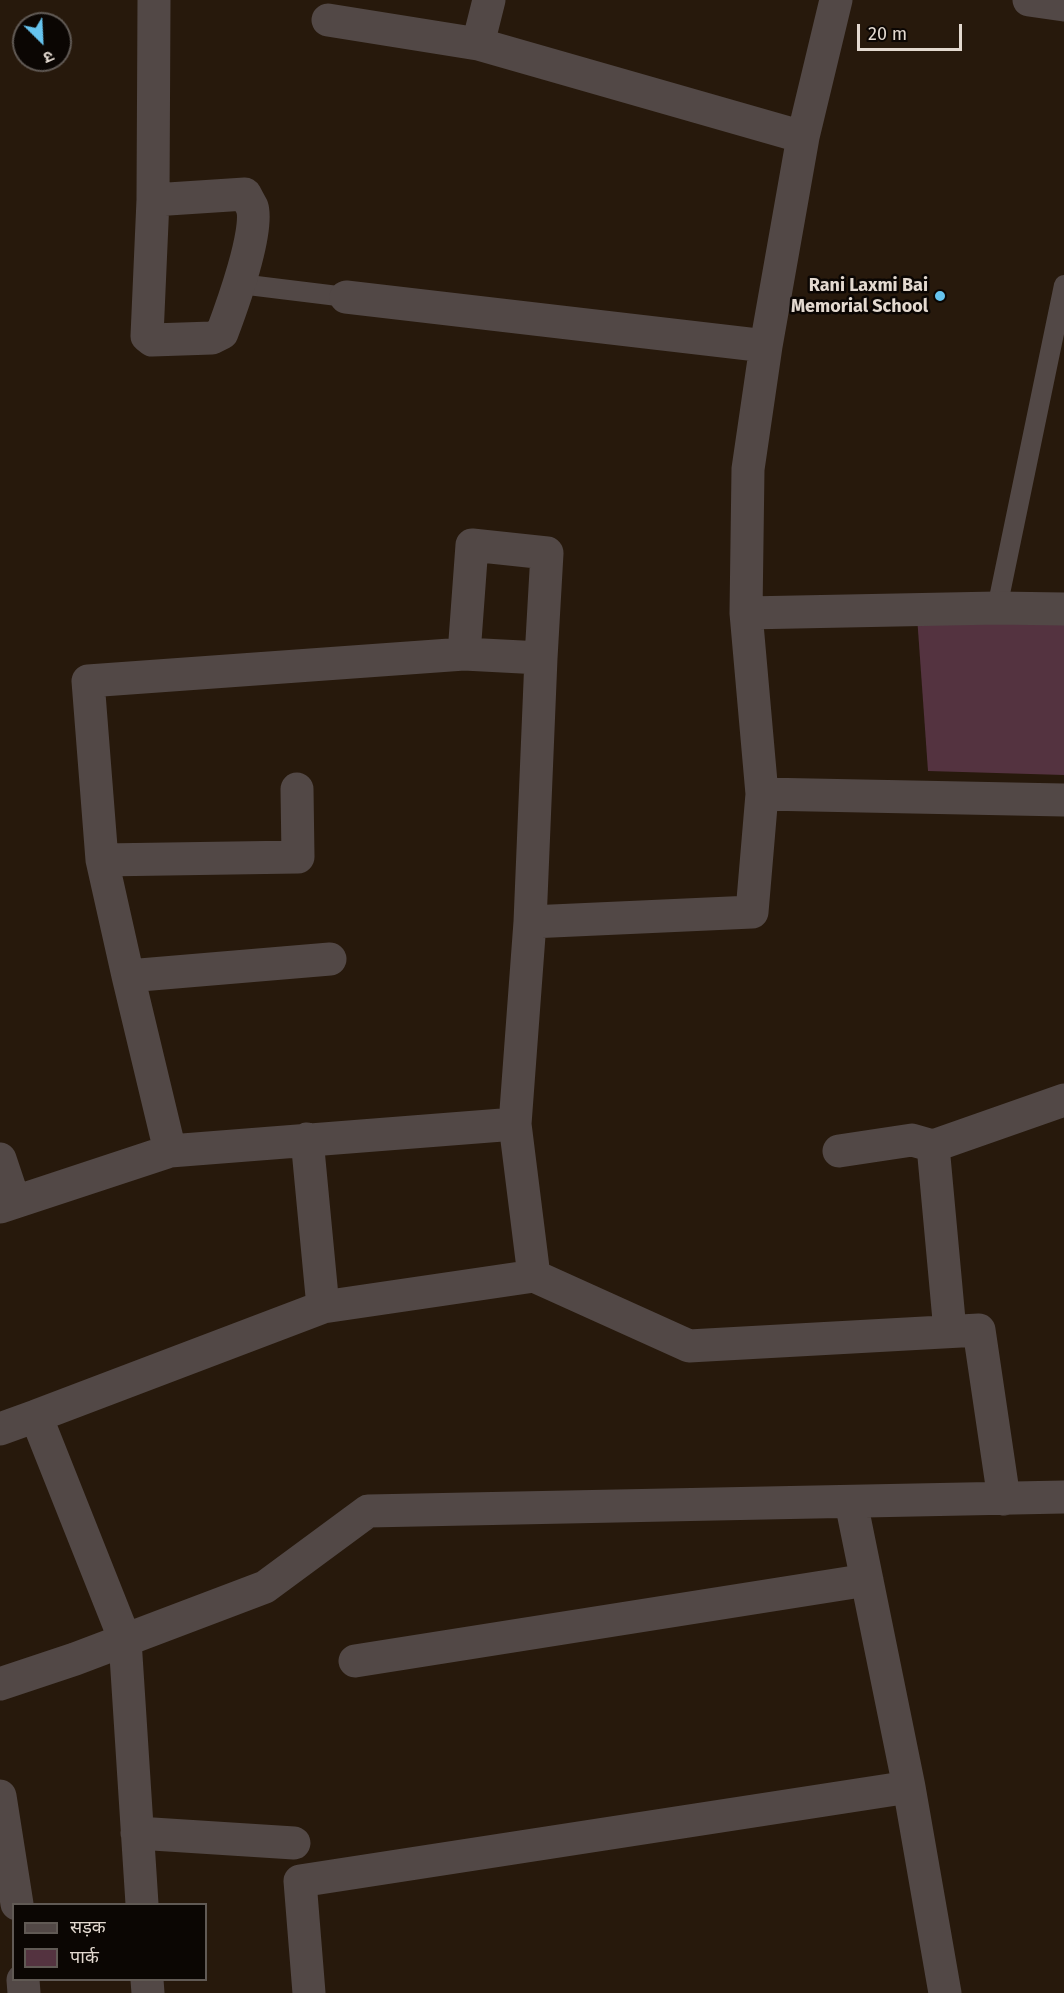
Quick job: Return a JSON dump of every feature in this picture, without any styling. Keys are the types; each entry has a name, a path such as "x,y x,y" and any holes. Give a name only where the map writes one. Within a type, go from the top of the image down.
{"street":[{"path":"153,200 244,194 252,208 251,234 240,284 222,333 213,338 152,340 147,336 153,200 154,0"},
{"path":"478,44 489,0"},
{"path":"530,922 752,912 762,794 746,613 748,470 766,346 802,137 836,0"},
{"path":"1029,0 1064,5"},
{"path":"328,20 478,44 802,137"},
{"path":"346,297 766,346"},
{"path":"464,654 472,545 547,553 530,922 515,1124 534,1276"},
{"path":"746,613 997,608 1064,609"},
{"path":"170,1151 102,860 88,681 464,654 541,658"},
{"path":"102,860 298,857 297,789"},
{"path":"762,794 1064,800"},
{"path":"128,976 330,959"},
{"path":"839,1151 912,1140 933,1146 1064,1100"},
{"path":"0,1159 7,1204 170,1151 515,1124"},
{"path":"307,1139 323,1307"},
{"path":"933,1146 950,1331"},
{"path":"0,1429 323,1307 534,1276 689,1346 979,1330 1004,1499"},
{"path":"36,1416 125,1640 142,1903"},
{"path":"0,1684 125,1640 264,1587 368,1510 1064,1497"},
{"path":"851,1502 909,1787 945,1993"},
{"path":"355,1661 867,1581"},
{"path":"309,1993 300,1881 909,1787"},
{"path":"0,1796 17,1903"},
{"path":"137,1833 294,1843"}],"lane":[{"path":"240,284 346,297"},
{"path":"997,608 1064,285"}],"green space":[{"path":"917,616 1064,618 1064,775 928,771"}],"place":[{"name":"Rani Laxmi Bai Memorial School","path":"940,296"}]}
